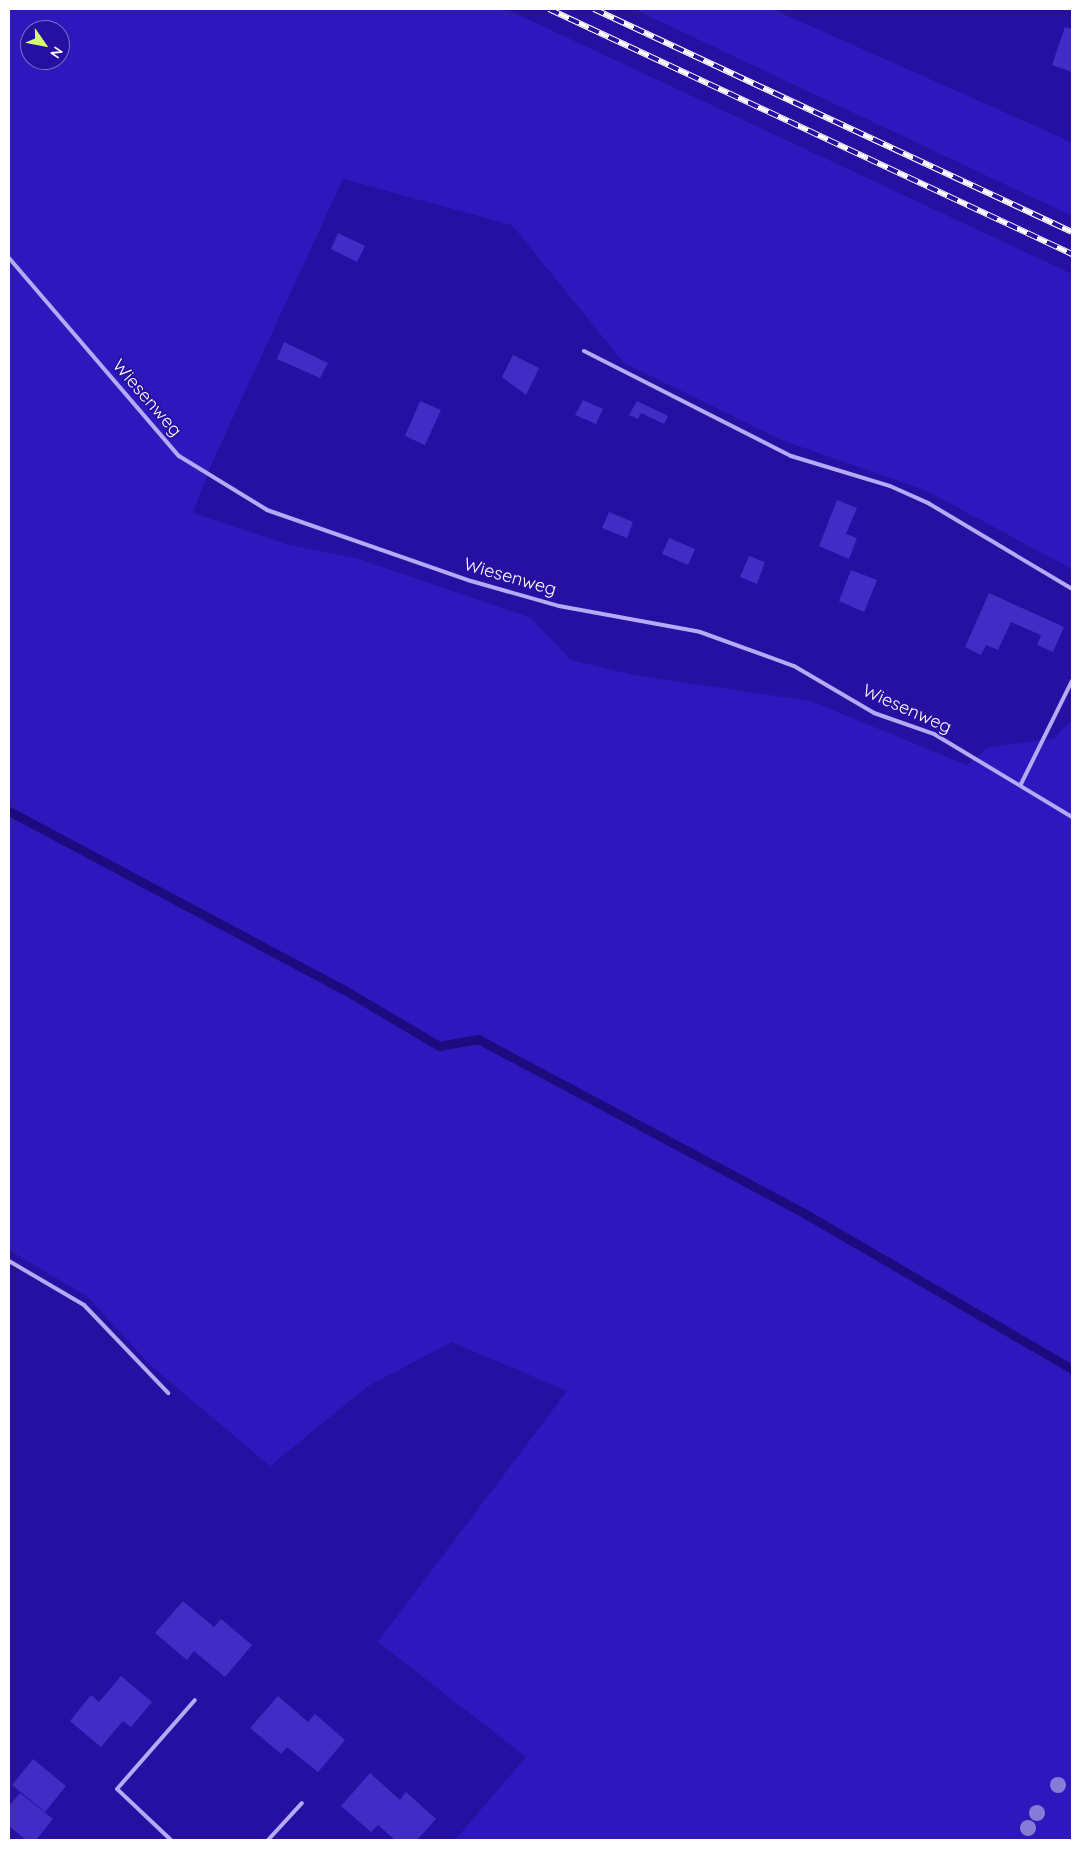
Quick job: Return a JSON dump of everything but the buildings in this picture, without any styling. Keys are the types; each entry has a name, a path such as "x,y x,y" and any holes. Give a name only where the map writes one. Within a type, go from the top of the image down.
{"lane":[{"name":"Wiesenweg","path":"9,258 179,456 267,510 470,581 559,606 700,632 794,666 874,713 934,734 1021,784 1072,817"},
{"path":"584,351 791,456 890,486 928,504 1072,589"},
{"path":"1021,784 1072,681"},
{"path":"9,1261 84,1305 168,1393"},
{"path":"171,1840 117,1790 196,1700"},
{"path":"268,1840 302,1803"}],"shaded area":[{"path":"9,9 506,9 1072,274 1072,569 925,490 784,441 624,363 512,225 343,179 212,463 193,513 289,545 359,559 531,618 571,660 634,675 810,701 967,765 989,747 1054,739 1072,719 1072,1840 455,1840 526,1757 378,1642 567,1391 452,1342 368,1386 270,1466 150,1365 88,1297 9,1250"},
{"path":"634,9 772,9 1060,137 1072,143 1072,216"}],"waterway":[{"path":"9,811 343,989 439,1046 478,1039 804,1213 1072,1369"}],"railway":[{"path":"549,9 1072,254"},
{"path":"594,9 1072,232"}]}
